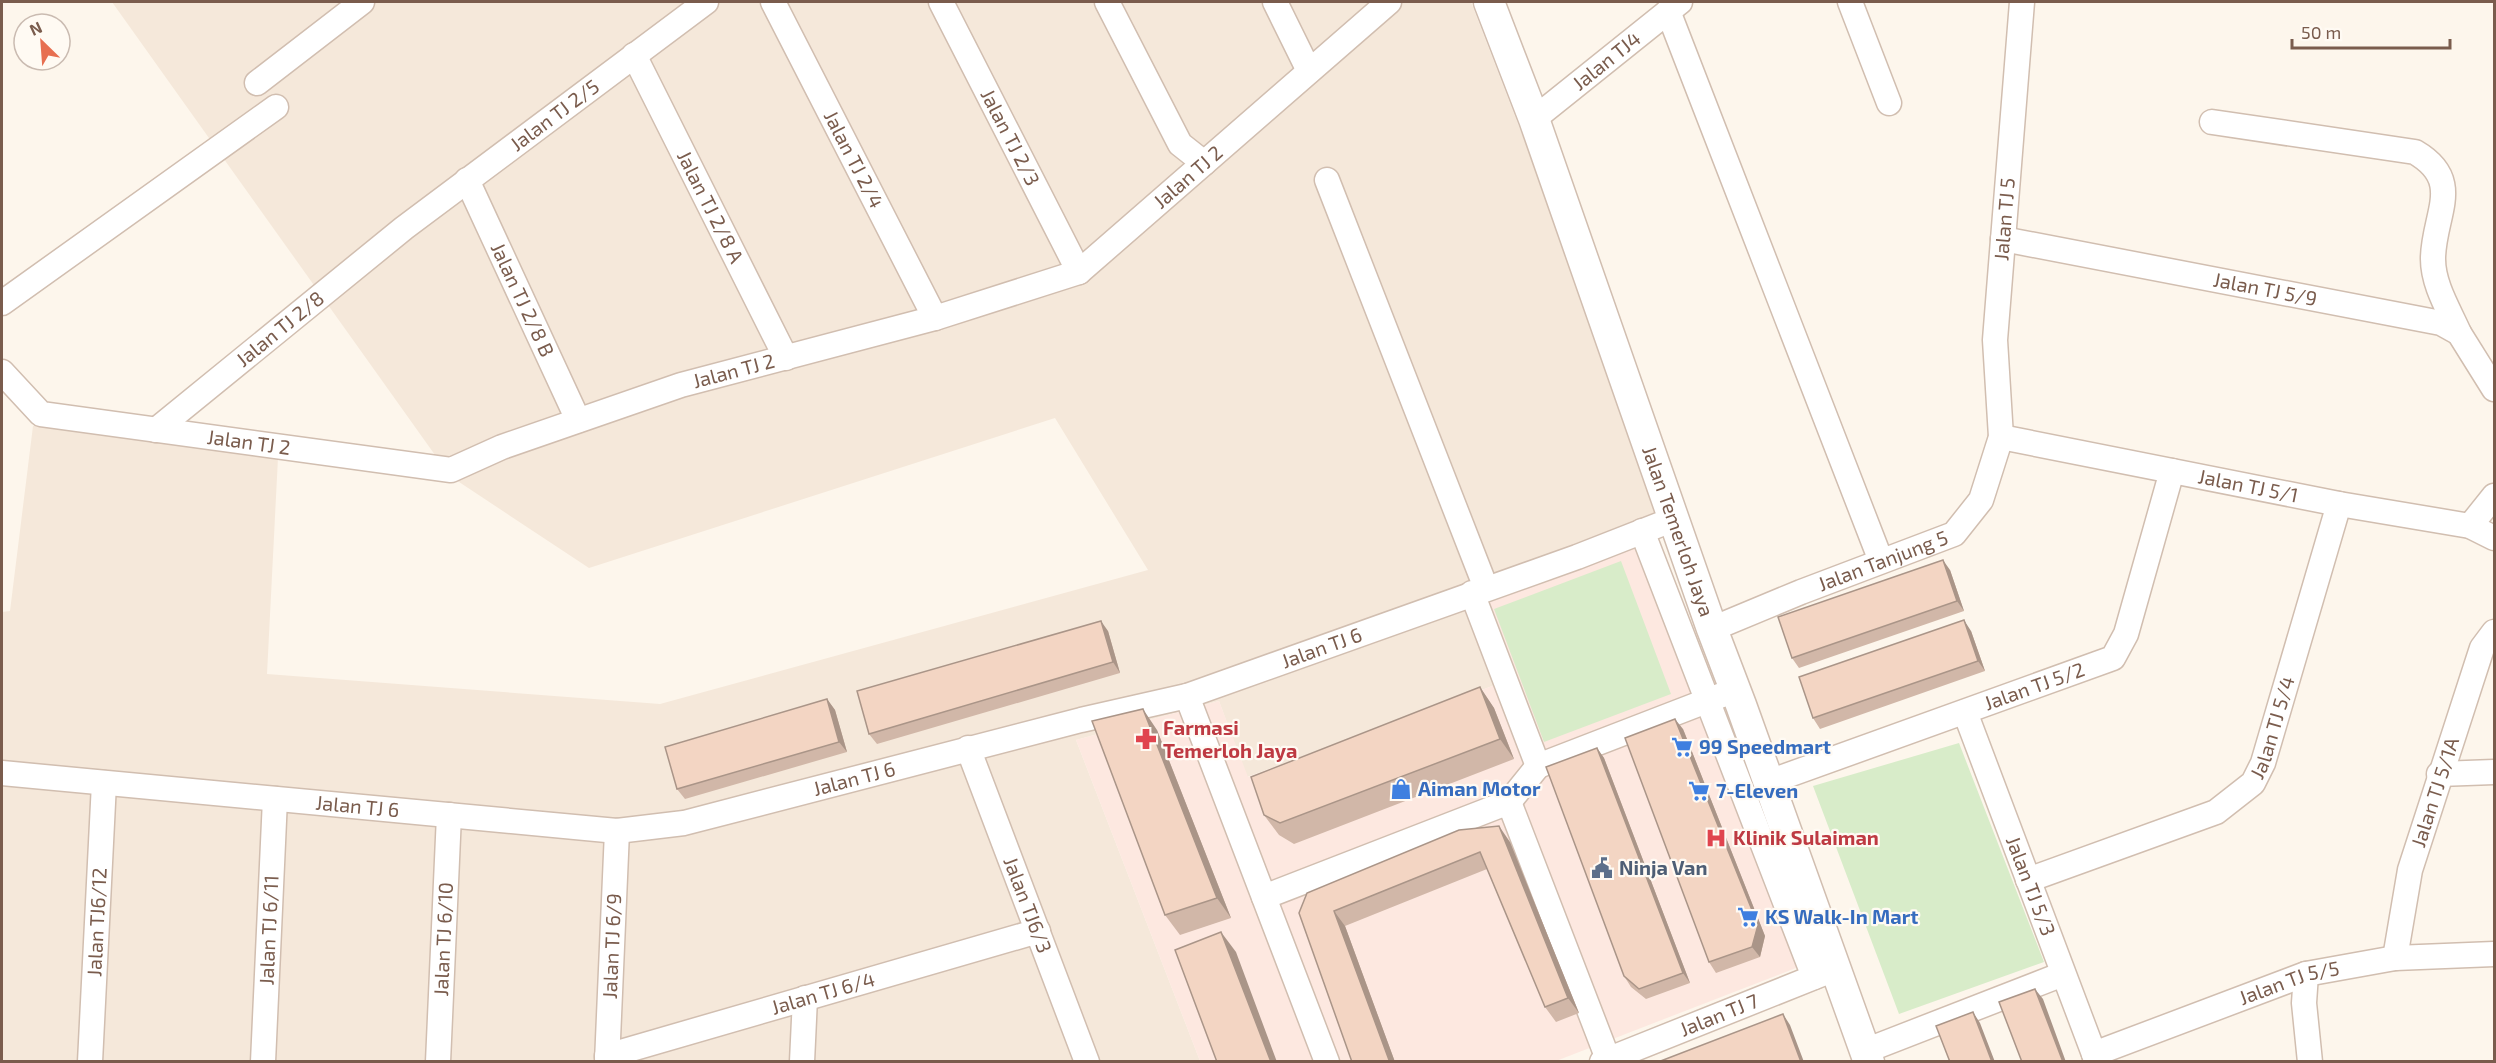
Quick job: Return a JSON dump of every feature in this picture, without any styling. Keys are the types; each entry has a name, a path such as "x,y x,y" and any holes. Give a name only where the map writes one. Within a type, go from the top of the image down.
{"street":[{"path":"257,83 362,2"},
{"name":"Jalan TJ 2/4","path":"773,2 935,318"},
{"name":"Jalan TJ 2/3","path":"941,2 1079,272"},
{"path":"1107,2 1180,144 1204,163"},
{"path":"1275,2 1309,71"},
{"name":"Jalan TJ 2","path":"2,372 41,414 451,470 502,447 681,385 935,318 1079,272 1389,2"},
{"name":"Jalan Temerloh Jaya","path":"1489,2 1534,119 1712,630 1721,695 1769,782 1824,973 1867,1056"},
{"path":"1850,2 1889,103"},
{"name":"Jalan TJ 5","path":"2001,437 1995,340 2022,2"},
{"name":"Jalan TJ 2/5","path":"404,228 634,55 688,6"},
{"path":"1674,6 1881,561"},
{"name":"Jalan TJ4","path":"1534,119 1674,6"},
{"name":"Jalan TJ 2/8 A","path":"634,55 786,358"},
{"path":"2,303 276,107"},
{"path":"2212,122 2415,152 2433,162 2441,179 2443,195 2433,259 2441,294 2459,333 2494,389"},
{"name":"Jalan TJ 2/8 B","path":"467,180 578,420"},
{"path":"1327,180 1479,590 1538,766"},
{"name":"Jalan TJ 2/8","path":"156,429 404,228"},
{"name":"Jalan TJ 5/9","path":"2003,239 2441,323 2459,333"},
{"name":"Jalan Tanjung 5","path":"1712,630 1881,561 1954,534 1981,500 2001,437"},
{"name":"Jalan TJ 5/1","path":"2001,437 2339,504 2470,526 2494,538"},
{"name":"Jalan TJ 5/2","path":"1769,782 2113,658 2126,634 2172,471"},
{"path":"2470,526 2494,496"},
{"name":"Jalan TJ 5/4","path":"2028,880 2216,812 2253,783 2263,763 2339,504"},
{"name":"Jalan TJ 6","path":"2,773 617,831 684,823 968,748 1187,696 1479,590 1577,557 1674,519"},
{"path":"1642,531 1721,695 1824,973"},
{"name":"Jalan TJ 5/1A","path":"2395,958 2410,870 2439,774 2482,648 2494,632"},
{"path":"1264,897 1509,802 1538,766 1721,695"},
{"path":"1187,696 1327,1062"},
{"name":"Jalan TJ 5/3","path":"1965,712 2095,1058"},
{"name":"Jalan TJ6/3","path":"968,748 1087,1062"},
{"path":"2439,774 2494,772"},
{"name":"Jalan TJ6/12","path":"90,1062 104,783"},
{"name":"Jalan TJ 6/11","path":"263,1062 275,799"},
{"path":"1509,802 1605,1060"},
{"name":"Jalan TJ 6/10","path":"438,1062 449,815"},
{"name":"Jalan TJ 6/9","path":"607,1059 617,831"},
{"name":"Jalan TJ 6/4","path":"607,1059 805,998 1038,931"},
{"name":"Jalan TJ 5/5","path":"2095,1058 2306,974 2395,958 2494,954"},
{"name":"Jalan TJ 7","path":"1605,1060 1824,973"},
{"path":"1867,1056 2063,974"},
{"path":"2306,974 2304,1003 2310,1062"},
{"path":"802,1062 805,998"}],"shaded area":[{"path":"112,2 1471,2 1664,503 1656,538 1495,685 1247,777 1219,701 1076,740 1200,1061 2,1062 2,612 10,611 33,426 279,438 267,674 660,704 1148,570 1055,418 589,568 450,476"},
{"path":"1656,538 1819,959 1556,1061 1200,1061 1076,740 1219,701 1248,777 1495,685 1468,610"}],"green space":[{"path":"1621,561 1671,694 1544,742 1494,609"},
{"path":"1959,743 2044,962 1899,1014 1813,786"}],"building":[{"path":"1943,560 1957,601 1792,658 1778,617"},
{"path":"1964,620 1978,661 1813,718 1799,677"},
{"path":"1101,621 1113,662 869,734 857,691"},
{"path":"1480,687 1500,739 1280,823 1264,815 1251,777"},
{"path":"827,699 839,742 677,789 665,747"},
{"path":"1143,709 1217,898 1165,915 1092,721"},
{"path":"1675,719 1758,925 1752,947 1709,962 1625,738"},
{"path":"1597,748 1683,973 1639,989 1624,976 1546,767"},
{"path":"1499,826 1568,998 1545,1007 1480,852 1334,911 1389,1060 1352,1062 1299,913 1307,893 1459,830"},
{"path":"1221,932 1271,1062 1217,1062 1175,950"},
{"path":"2035,989 2063,1062 2022,1062 1999,1002"},
{"path":"1973,1012 1992,1062 1950,1062 1936,1026"},
{"path":"1783,1014 1801,1062 1658,1062"}],"place":[{"name":"Farmasi Temerloh Jaya","path":"1146,739"},
{"name":"99 Speedmart","path":"1682,747"},
{"name":"Aiman Motor","path":"1401,789"},
{"name":"7-Eleven","path":"1699,791"},
{"name":"Klinik Sulaiman","path":"1716,838"},
{"name":"Ninja Van","path":"1602,868"},
{"name":"KS Walk-In Mart","path":"1748,917"}]}
